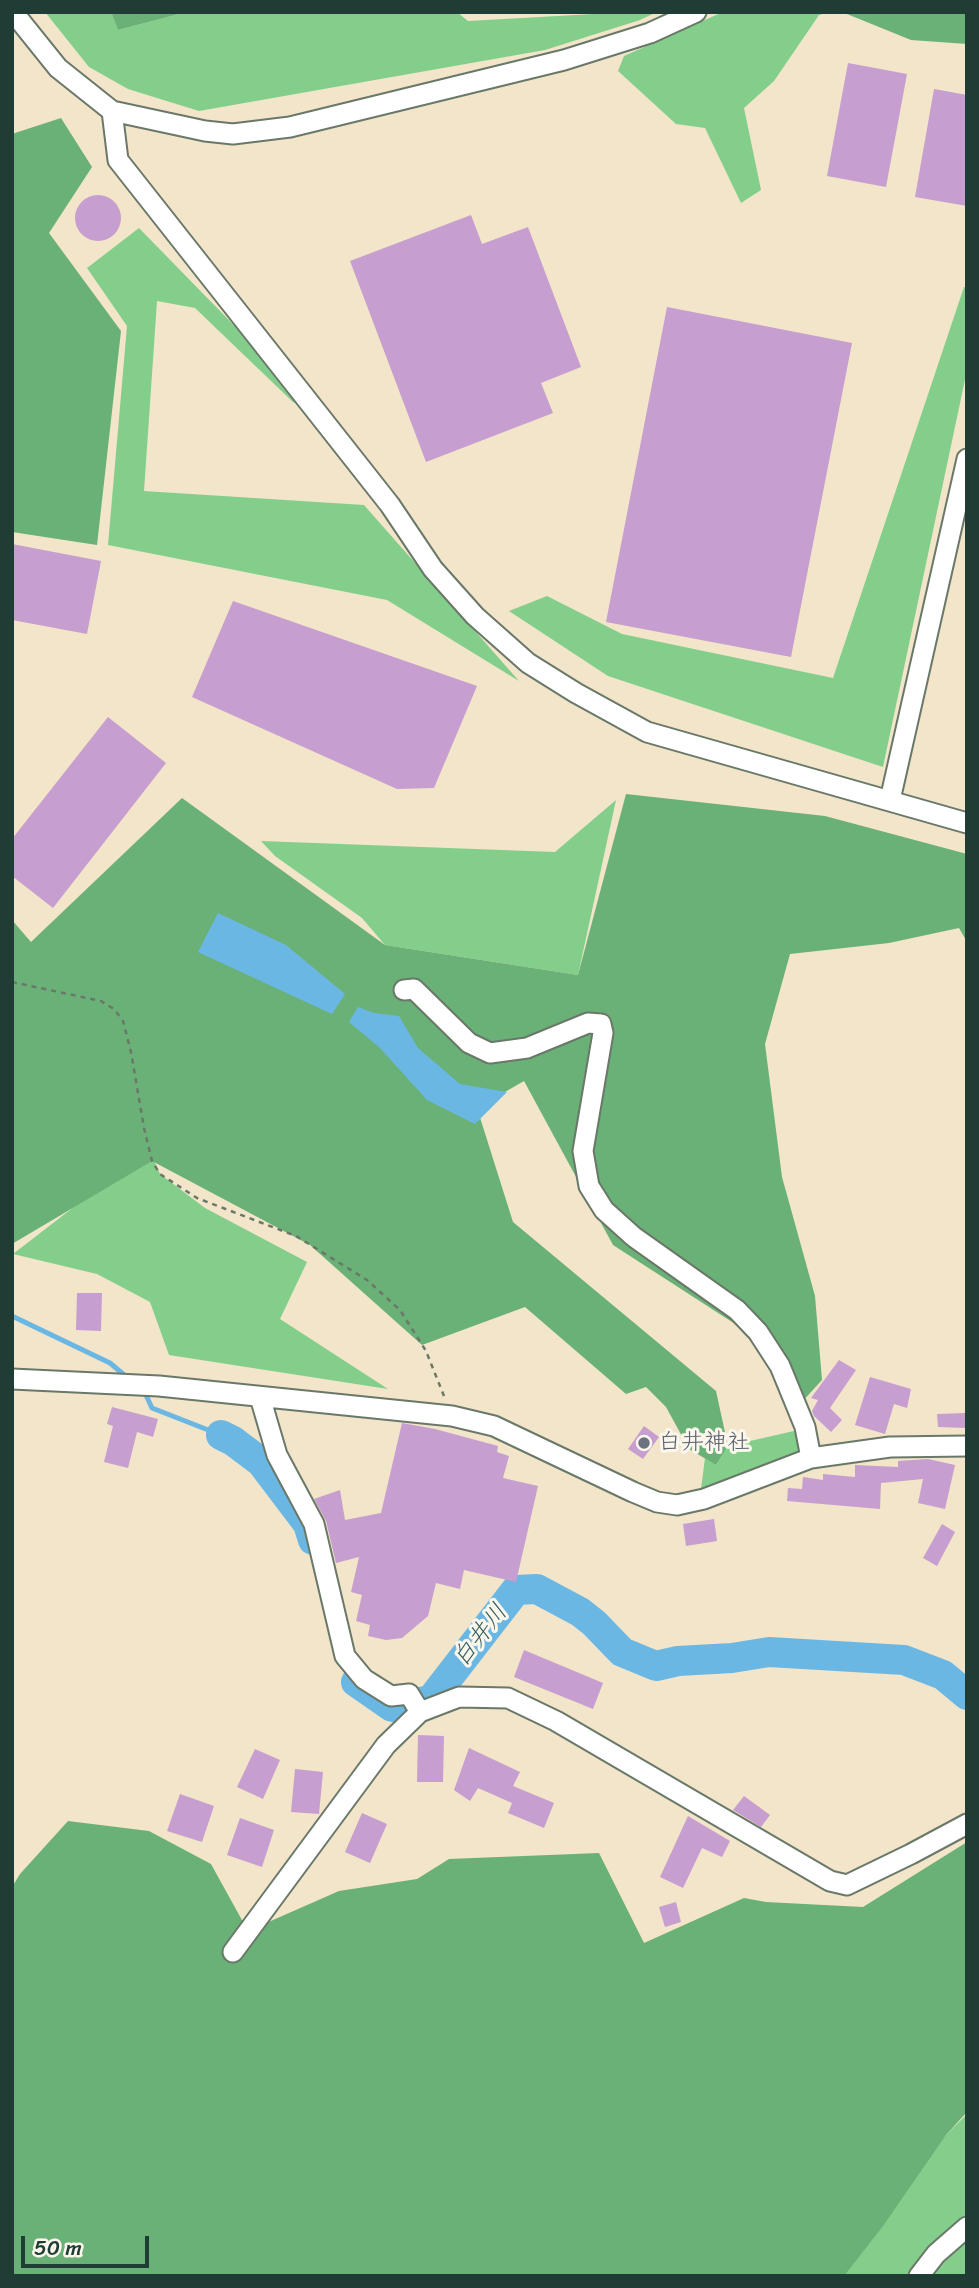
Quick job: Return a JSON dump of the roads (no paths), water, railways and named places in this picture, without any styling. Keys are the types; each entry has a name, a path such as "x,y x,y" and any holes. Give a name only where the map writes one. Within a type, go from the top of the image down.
{"street":[{"path":"13,12 58,68 113,111 205,131 233,134 290,127 564,60 650,33 696,12"},
{"path":"113,111 118,160 390,505 433,569 475,616 528,663 648,733 967,823"},
{"path":"890,800 967,459"},
{"path":"404,990 414,989 469,1043 490,1053 527,1048 588,1023 601,1024 603,1033 583,1151 589,1186 604,1210 634,1237 737,1310 758,1332 787,1381 805,1427 811,1458"},
{"path":"12,1379 159,1386 452,1416 494,1426 633,1492 657,1502 677,1505 704,1499 811,1458 890,1447 967,1446"},
{"path":"260,1397 277,1455 314,1524 345,1656 364,1679 391,1696 409,1694 420,1712"},
{"path":"233,1952 386,1745 420,1712 459,1697 508,1698 556,1721 830,1881 847,1885 967,1824"},
{"path":"919,2276 936,2253 967,2227"}],"water":[{"path":"218,913 286,945 345,994 332,1014 198,952"},
{"path":"358,1007 374,1013 399,1016 418,1048 460,1084 507,1092 475,1124 427,1100 380,1048 349,1022"}],"waterway":[{"path":"12,1316 110,1363 129,1379"},
{"path":"141,1390 152,1408 221,1435"},
{"name":"白井川","path":"221,1435 261,1462 308,1524 313,1540"},
{"name":"白井川","path":"356,1682 392,1707 431,1700 516,1590 537,1589 580,1612 622,1652 656,1666 678,1661 732,1658 769,1652 904,1660 943,1675 967,1695"}],"place":[{"name":"白井神社","path":"644,1443"}]}
